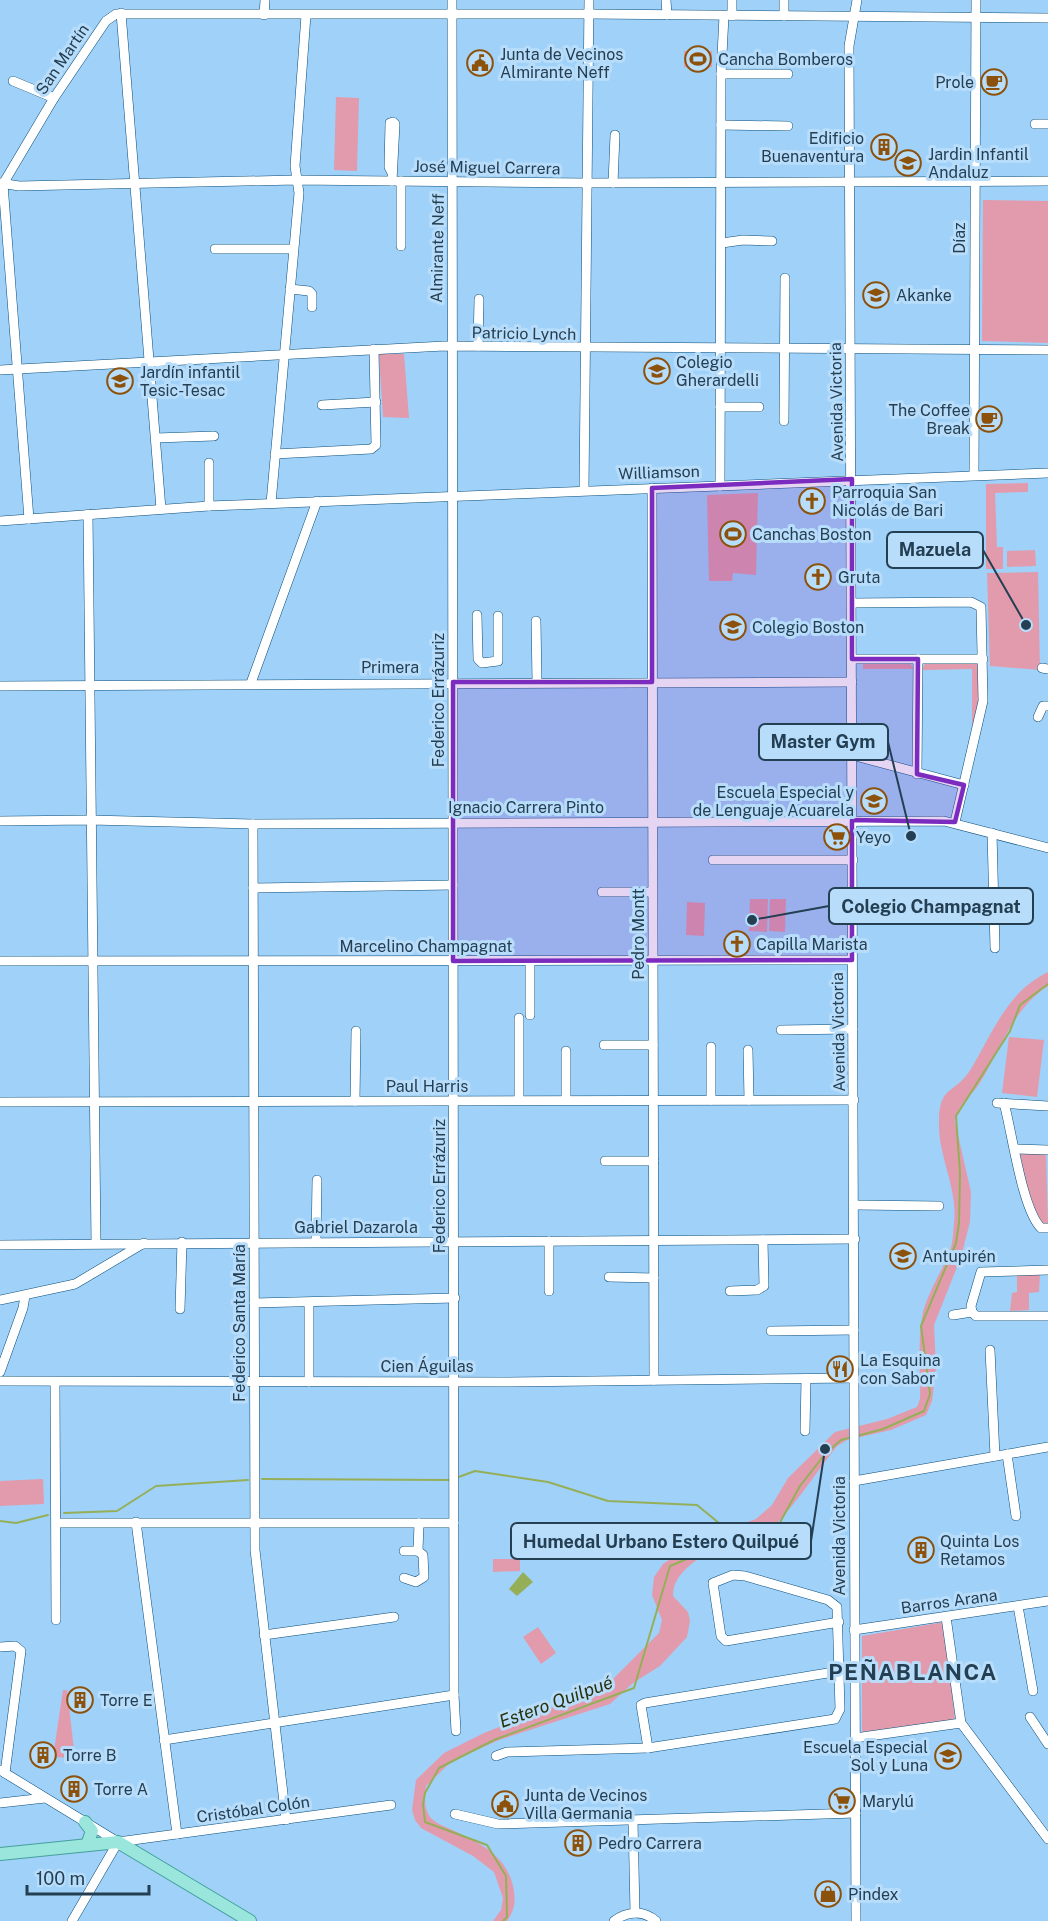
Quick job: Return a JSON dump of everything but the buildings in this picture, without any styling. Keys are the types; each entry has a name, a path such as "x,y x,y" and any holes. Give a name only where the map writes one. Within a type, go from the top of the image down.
{"main road":[{"path":"85,1822 92,1831 87,1845"},
{"path":"0,1854 118,1842 250,1921"}],"street":[{"path":"264,15 265,0"},
{"name":"Almirante Neff","path":"452,0 452,496"},
{"path":"584,489 589,0"},
{"path":"666,0 667,15"},
{"path":"720,486 721,74 732,0"},
{"path":"784,0 784,16"},
{"name":"Avenida Victoria","path":"856,1921 849,46 857,0"},
{"name":"Díaz","path":"974,475 976,0"},
{"path":"161,509 121,13 1048,18"},
{"name":"San Martín","path":"1,184 54,98 106,21 121,13"},
{"path":"271,503 299,193 295,166 306,15"},
{"path":"721,74 788,74"},
{"path":"13,81 54,98"},
{"path":"1035,124 1048,124"},
{"path":"721,126 788,126"},
{"path":"613,183 615,135"},
{"path":"395,178 401,246"},
{"name":"José Miguel Carrera","path":"1,184 20,186 395,178 587,183 1048,181"},
{"path":"1,184 29,519"},
{"path":"722,243 743,240 772,241"},
{"path":"215,249 293,249"},
{"path":"784,421 785,278"},
{"path":"291,289 309,291 312,294 312,307"},
{"path":"478,346 479,299"},
{"name":"Patricio Lynch","path":"0,370 451,346 585,349 1048,350"},
{"path":"275,453 371,449 376,445 374,349"},
{"path":"322,405 376,402"},
{"path":"720,407 759,407"},
{"path":"156,438 214,436"},
{"path":"208,463 209,506"},
{"name":"Williamson","path":"0,521 271,503 1048,472"},
{"name":"Pedro Montt","path":"652,488 654,1380"},
{"name":"Federico Errázuriz","path":"452,496 454,1695 456,1731"},
{"path":"251,683 317,501"},
{"path":"88,514 96,1243"},
{"path":"852,603 979,604 982,611 983,705 955,822"},
{"path":"477,615 478,659 482,663 493,663 498,659 498,616"},
{"path":"537,621 537,682"},
{"path":"852,659 983,659"},
{"path":"917,774 918,659"},
{"path":"493,663 493,682"},
{"name":"Primera","path":"0,686 453,682 852,682"},
{"path":"1038,717 1043,706 1048,706"},
{"path":"852,755 964,785"},
{"name":"Ignacio Carrera Pinto","path":"0,820 254,825 852,820 955,822 1048,848"},
{"name":"Federico Santa María","path":"254,825 256,1102 254,1521 257,1580 285,1820"},
{"path":"992,833 995,948"},
{"path":"713,860 853,860"},
{"path":"254,888 453,885"},
{"path":"347,886 347,898"},
{"path":"602,892 652,892"},
{"path":"852,920 906,920"},
{"name":"Marcelino Champagnat","path":"0,961 852,960"},
{"path":"530,961 525,986 530,1015"},
{"path":"519,1018 519,1100"},
{"path":"781,1030 853,1029"},
{"path":"355,1101 356,1031"},
{"path":"604,1045 653,1045"},
{"path":"711,1047 711,1100"},
{"path":"748,1050 749,1100"},
{"path":"566,1052 566,1100"},
{"name":"Paul Harris","path":"0,1102 854,1100"},
{"path":"1048,1106 1005,1103 1022,1180 1036,1220 1041,1228 1048,1228"},
{"path":"1016,1149 1048,1150"},
{"path":"605,1161 654,1161"},
{"path":"316,1242 317,1180"},
{"path":"855,1205 939,1206"},
{"name":"Gabriel Dazarola","path":"0,1245 145,1242 855,1239"},
{"path":"730,1291 757,1290 764,1286 763,1240"},
{"path":"549,1241 549,1291"},
{"path":"0,1300 75,1284 145,1242"},
{"path":"180,1309 182,1242"},
{"path":"1048,1270 981,1272 971,1306 976,1317 1048,1316"},
{"path":"609,1277 654,1278"},
{"path":"0,1372 23,1308 25,1296"},
{"path":"254,1303 309,1304 455,1298"},
{"path":"309,1304 309,1382"},
{"path":"953,1315 972,1312"},
{"path":"771,1331 854,1330"},
{"path":"990,1350 995,1456"},
{"name":"Cien Águilas","path":"0,1381 309,1382 854,1378"},
{"path":"805,1431 806,1379"},
{"path":"55,1382 56,1620"},
{"path":"854,1480 1048,1447"},
{"path":"1007,1454 1016,1516"},
{"path":"136,1522 177,1834"},
{"path":"57,1523 454,1522"},
{"path":"418,1551 419,1523"},
{"path":"404,1551 418,1551 423,1556 424,1577 422,1585 404,1578"},
{"path":"496,1756 507,1752 648,1748 831,1720 838,1716 840,1671 839,1622 837,1607 828,1600 733,1575 715,1581 712,1585 723,1640 839,1622"},
{"name":"Barros Arana","path":"854,1630 1048,1601"},
{"path":"1018,1606 1033,1691"},
{"path":"264,1635 394,1617"},
{"path":"946,1617 961,1723 1048,1839"},
{"path":"0,1647 18,1647 21,1651 2,1771 118,1842 72,1921"},
{"path":"648,1748 641,1705 645,1703 855,1669"},
{"path":"164,1740 454,1695"},
{"path":"1030,1716 1048,1744"},
{"path":"0,1717 10,1724"},
{"path":"855,1738 961,1723"},
{"path":"0,1803 46,1798"},
{"name":"Cristóbal Colón","path":"118,1842 391,1805"},
{"path":"455,1814 498,1824 856,1813"},
{"path":"633,1820 635,1913"},
{"path":"614,1921 635,1913 644,1914 656,1921"}],"highlighted area":[{"path":"852,479 852,659 918,659 917,774 964,785 955,822 852,820 852,960 453,961 453,682 652,682 652,488"}],"shaded area":[{"name":"Cancha Bomberos","path":"684,51 712,51 712,67 684,67"},
{"path":"336,97 359,98 357,171 334,170"},
{"path":"983,200 1048,201 1048,343 982,341"},
{"path":"379,354 404,354 409,418 383,417"},
{"path":"1028,483 1028,492 995,493 997,547 1003,547 1003,569 986,569 986,484"},
{"name":"Canchas Boston","path":"758,493 756,575 733,573 732,581 709,581 707,495"},
{"path":"1035,550 1036,566 1007,567 1007,551"},
{"path":"1038,572 1040,670 990,666 987,573"},
{"path":"975,662 980,666 979,705 972,735 972,669 922,670 925,663"},
{"path":"910,663 914,669 863,669 863,664"},
{"path":"750,899 768,899 767,932 749,931"},
{"path":"770,899 786,899 785,932 769,931"},
{"path":"687,902 705,903 704,936 686,935"},
{"path":"1048,972 1048,986 1025,1006 1016,1018 987,1071 962,1106 955,1122 971,1192 970,1222 961,1257 934,1325 936,1368 932,1401 926,1415 891,1430 847,1440 837,1446 789,1509 769,1531 751,1541 716,1550 689,1566 677,1580 673,1596 688,1612 690,1621 687,1637 660,1666 633,1683 610,1704 499,1740 452,1761 426,1786 425,1806 430,1817 489,1850 504,1865 509,1875 514,1895 512,1913 507,1921 493,1921 501,1910 503,1898 494,1872 473,1856 421,1828 412,1810 416,1780 444,1753 484,1733 607,1685 659,1633 662,1620 652,1595 654,1577 663,1564 700,1539 756,1519 772,1505 788,1478 835,1432 887,1419 917,1407 920,1399 920,1344 923,1312 953,1239 955,1210 940,1138 941,1103 944,1096 971,1069 1011,1002 1034,980"},
{"path":"1009,1037 1044,1040 1037,1097 1002,1093"},
{"path":"1020,1151 1046,1153 1048,1225 1039,1222 1025,1183"},
{"path":"1040,1274 1039,1292 1029,1293 1029,1310 1010,1311 1012,1293 1017,1292 1017,1275"},
{"path":"43,1479 44,1504 0,1506 0,1481"},
{"path":"493,1559 520,1559 520,1571 493,1572"},
{"path":"523,1572 533,1582 517,1596 509,1589"},
{"path":"944,1622 955,1720 862,1732 862,1636"},
{"path":"538,1627 556,1653 541,1664 523,1637"},
{"path":"63,1690 67,1690 75,1758 53,1757"}],"waterway":[{"name":"Estero Quilpué","path":"857,1436 883,1429 924,1411 930,1394 921,1326 956,1243 959,1223 960,1173 956,1116 1010,1031 1020,1005 1048,984"},
{"name":"Estero Quilpué","path":"503,1921 507,1917 506,1876 487,1845 425,1822 423,1805 425,1793 439,1768 494,1740 634,1688 670,1566 694,1556 712,1541 769,1534 778,1526 800,1486 825,1454 841,1440 852,1437"},
{"path":"456,1478 475,1471 548,1482 608,1501 697,1505 736,1537"},
{"path":"262,1479 451,1480"},
{"path":"64,1513 117,1511 156,1486 248,1480"},
{"path":"0,1521 16,1523 48,1515"}],"place":[{"name":"Cancha Bomberos","path":"698,59"},
{"name":"Junta de Vecinos Almirante Neff","path":"480,63"},
{"name":"Prole","path":"994,82"},
{"name":"Edificio Buenaventura","path":"884,147"},
{"name":"Jardin Infantil Andaluz","path":"908,163"},
{"name":"Akanke","path":"876,295"},
{"name":"Colegio Gherardelli","path":"657,371"},
{"name":"Jardín infantil Tesic-Tesac","path":"120,381"},
{"name":"The Coffee Break","path":"989,419"},
{"name":"Parroquia San Nicolás de Bari","path":"812,501"},
{"name":"Canchas Boston","path":"733,534"},
{"name":"Gruta","path":"818,577"},
{"name":"Mazuela","path":"1026,625"},
{"name":"Colegio Boston","path":"733,627"},
{"name":"Escuela Especial y de Lenguaje Acuarela","path":"874,801"},
{"name":"Master Gym","path":"911,836"},
{"name":"Yeyo","path":"837,837"},
{"name":"Colegio Champagnat","path":"752,920"},
{"name":"Capilla Marista","path":"737,944"},
{"name":"Antupirén","path":"903,1256"},
{"name":"La Esquina con Sabor","path":"840,1369"},
{"name":"Humedal Urbano Estero Quilpué","path":"825,1449"},
{"name":"Quinta Los Retamos","path":"921,1550"},
{"name":"Torre E","path":"80,1700"},
{"name":"Torre B","path":"43,1755"},
{"name":"Escuela Especial Sol y Luna","path":"948,1756"},
{"name":"Torre A","path":"74,1789"},
{"name":"Marylú","path":"842,1801"},
{"name":"Junta de Vecinos Villa Germania","path":"505,1804"},
{"name":"Pedro Carrera","path":"578,1843"},
{"name":"Pindex","path":"828,1894"}],"district":[{"name":"PEÑABLANCA","path":"913,1672"}]}
